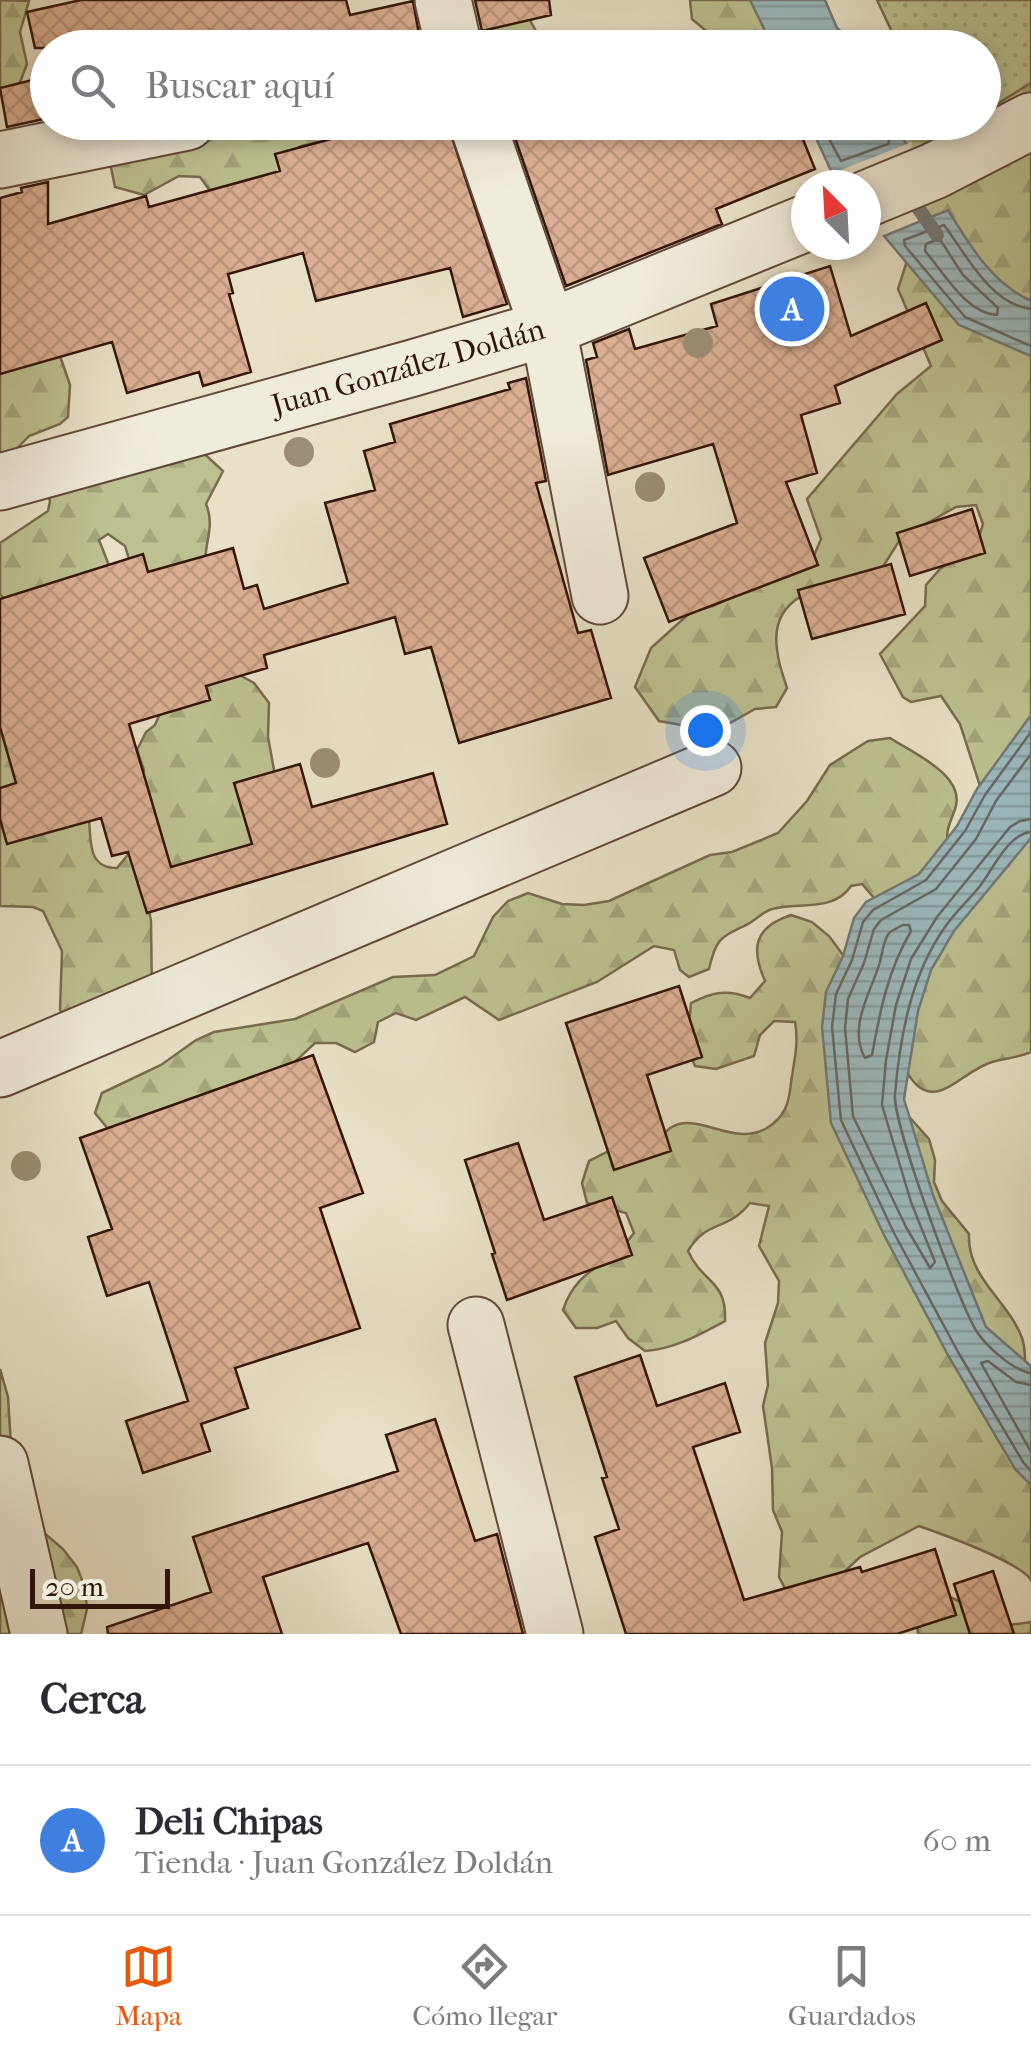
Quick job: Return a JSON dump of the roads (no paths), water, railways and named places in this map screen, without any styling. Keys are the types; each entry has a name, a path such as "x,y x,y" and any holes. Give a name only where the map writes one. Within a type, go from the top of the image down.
{"street":[{"path":"444,0 450,30"},
{"path":"1001,136 1031,121"},
{"path":"0,160 98,140"},
{"path":"483,140 548,328 600,596"},
{"path":"881,193 994,140"},
{"name":"Juan González Doldán","path":"0,482 548,328 791,229"},
{"path":"0,1069 712,768"},
{"path":"476,1324 555,1634"},
{"path":"0,1464 39,1634"}],"water":[{"path":"750,0 825,0 839,30 765,30"},
{"path":"817,140 903,140 909,147 847,170 831,170"},
{"path":"948,210 993,274 1031,301 1031,356 959,325 884,236"},
{"path":"1031,715 1031,838 954,931 931,970 918,1011 904,1099 933,1195 986,1327 1031,1366 1031,1485 1015,1469 949,1357 885,1237 831,1123 822,1027 826,992 843,956 854,918 866,902 919,874 957,826 977,789"}],"waterway":[{"path":"909,195 937,235"}],"place":[{"name":"Deli Chipas","path":"792,309"}]}
